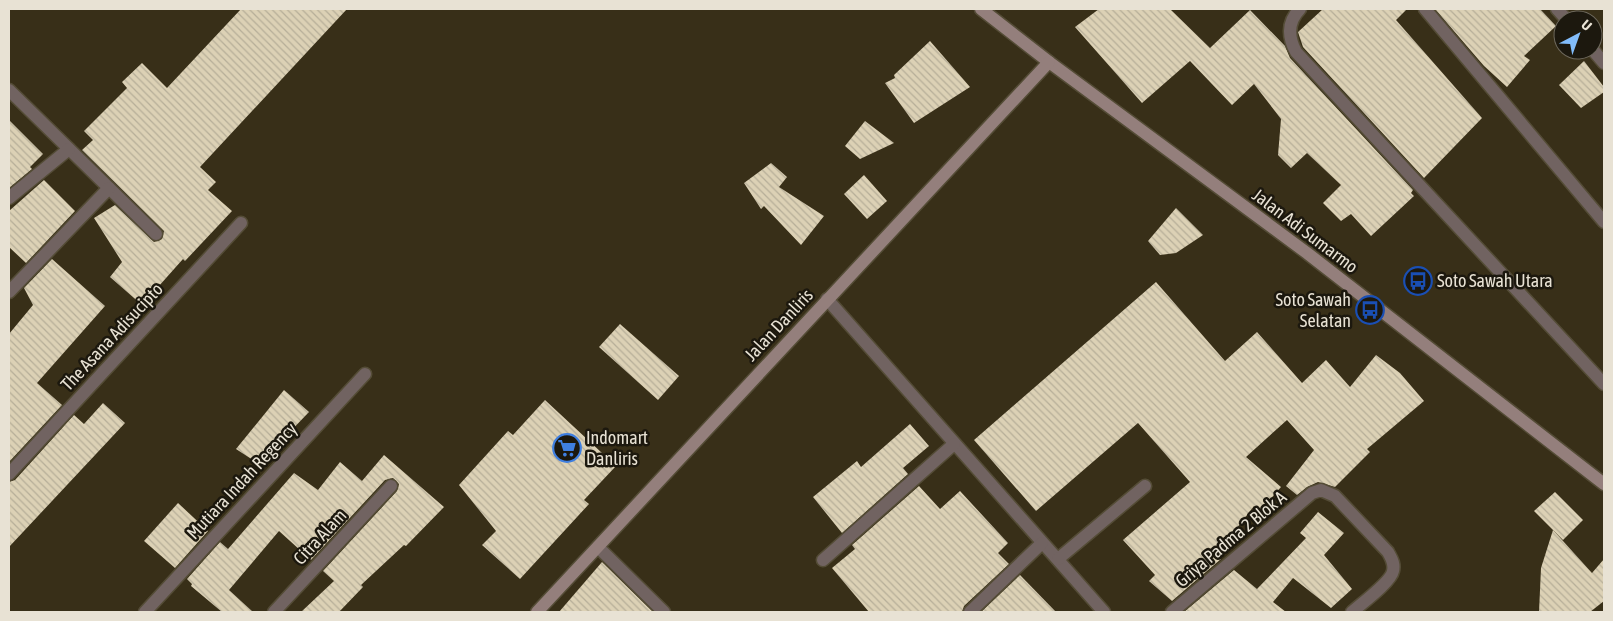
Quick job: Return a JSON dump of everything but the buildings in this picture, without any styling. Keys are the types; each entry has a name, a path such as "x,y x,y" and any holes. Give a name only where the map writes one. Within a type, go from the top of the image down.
{"main road":[{"name":"Jalan Adi Sumarmo","path":"982,9 1049,62 1307,253 1604,484"},
{"name":"Jalan Danliris","path":"536,612 1049,62"}],"street":[{"path":"1300,9 1291,21 1289,31 1291,42 1296,52 1604,384"},
{"path":"1425,9 1604,222"},
{"path":"9,90 156,234"},
{"path":"9,198 69,150"},
{"path":"9,292 109,188"},
{"name":"The Asana Adisucipto","path":"9,474 241,223"},
{"path":"827,299 1104,612"},
{"name":"Mutiara Indah Regency","path":"145,612 365,374"},
{"path":"823,560 954,444"},
{"name":"Citra Alam","path":"274,612 391,486"},
{"path":"1058,559 1146,486"},
{"name":"Griya Padma 2 Blok A","path":"1172,612 1312,493 1320,490 1335,496 1388,552 1394,563 1393,572 1385,582 1352,612"},
{"path":"970,612 1042,543"},
{"path":"598,547 664,612"}],"place":[{"name":"Soto Sawah Utara","path":"1418,281"},
{"name":"Soto Sawah Selatan","path":"1370,310"},
{"name":"Indomart Danliris","path":"567,448"}]}
